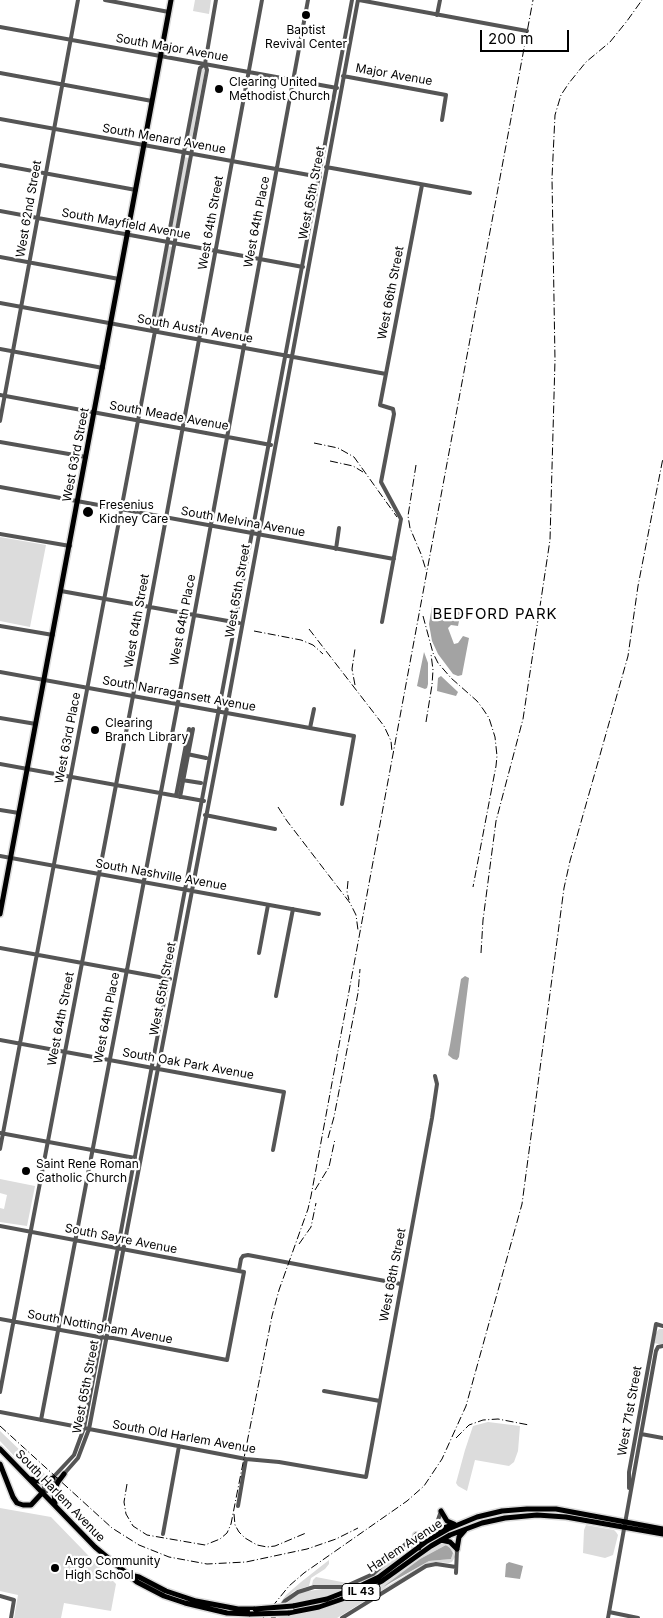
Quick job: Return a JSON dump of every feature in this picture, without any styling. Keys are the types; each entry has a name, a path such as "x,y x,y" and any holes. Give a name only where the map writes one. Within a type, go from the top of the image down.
{"main road":[{"name":"West 63rd Street","path":"0,914 171,0"},
{"name":"South Harlem Avenue","path":"0,1449 104,1556 130,1575"},
{"path":"0,1464 13,1497 18,1503 31,1505 42,1492"},
{"path":"55,1505 55,1487 64,1474"},
{"path":"30,1479 42,1482 53,1478"},
{"name":"Harlem Avenue","path":"130,1575 139,1577 166,1591 201,1602 238,1609 255,1609 292,1606 327,1598 360,1586 384,1574 438,1535 462,1522 502,1511 537,1508 567,1511 663,1534"},
{"path":"442,1511 447,1521 454,1524"},
{"name":"Harlem Avenue","path":"130,1575 146,1587 175,1600 227,1613 288,1613 324,1606 363,1591 391,1575 440,1540 470,1527 505,1518 537,1515 566,1517 663,1529"},
{"path":"419,1548 420,1541 416,1535 462,1522"},
{"path":"457,1549 460,1535 470,1527"},
{"path":"440,1540 450,1542 457,1549"}],"street":[{"name":"West 62nd Street","path":"0,421 2,396 13,352 78,0"},
{"path":"105,0 169,12"},
{"name":"West 63rd Place","path":"0,1149 138,420 175,243 207,70 205,64 216,0"},
{"name":"West 64th Street","path":"0,1392 150,607 262,0"},
{"name":"West 64th Place","path":"41,1420 178,704 308,0"},
{"name":"West 65th Street","path":"138,1158 158,1069 226,713 272,445 339,89 352,0"},
{"path":"358,0 527,31"},
{"name":"West 65th Street","path":"341,76 358,0"},
{"path":"437,14 440,0"},
{"name":"South Major Avenue","path":"0,27 339,89"},
{"name":"West 63rd Place","path":"155,332 152,327 184,153 200,68 205,64"},
{"path":"0,73 152,101"},
{"name":"Major Avenue","path":"341,76 446,95 442,120"},
{"name":"South Menard Avenue","path":"0,119 322,178"},
{"path":"0,165 136,190"},
{"path":"324,167 470,193"},
{"name":"West 66th Street","path":"394,559 401,518 381,482 394,414 393,409 380,405 422,185"},
{"name":"South Mayfield Avenue","path":"0,211 306,267"},
{"path":"0,257 119,279"},
{"name":"South Austin Avenue","path":"0,303 386,374"},
{"path":"0,349 102,368"},
{"name":"South Meade Avenue","path":"2,396 272,445"},
{"path":"0,442 86,458"},
{"name":"South Melvina Avenue","path":"0,487 394,559"},
{"path":"336,548 339,528"},
{"path":"0,534 70,546"},
{"name":"West 65th Street","path":"42,1492 47,1491 78,1458 86,1429 138,1158 152,1068 236,623 256,534"},
{"path":"382,622 394,559"},
{"path":"61,591 242,624"},
{"path":"0,626 53,635"},
{"name":"South Narragansett Avenue","path":"0,672 354,736 342,804"},
{"path":"310,728 314,709"},
{"path":"0,718 36,724"},
{"path":"178,796 191,729"},
{"path":"186,754 206,758"},
{"path":"0,764 208,802"},
{"path":"181,780 201,783"},
{"path":"0,810 19,813"},
{"path":"200,815 274,828"},
{"name":"South Nashville Avenue","path":"0,856 319,914"},
{"path":"259,953 268,905"},
{"path":"276,996 293,909"},
{"path":"0,948 174,979"},
{"name":"South Oak Park Avenue","path":"0,1040 284,1092 273,1150"},
{"name":"West 68th Street","path":"366,1477 432,1118 436,1084 435,1076"},
{"path":"2,1133 138,1158"},
{"name":"South Sayre Avenue","path":"0,1226 242,1271"},
{"path":"242,1271 241,1259 243,1256 248,1255 401,1284"},
{"name":"South Nottingham Avenue","path":"0,1319 227,1360 242,1271"},
{"name":"West 71st Street","path":"628,1503 629,1472 656,1324 663,1326"},
{"name":"West 71st Street","path":"608,1618 641,1434 661,1346"},
{"path":"324,1391 380,1401"},
{"name":"South Old Harlem Avenue","path":"0,1412 246,1459 280,1462 366,1477"},
{"name":"West 65th Street","path":"42,1492 44,1487 74,1455 86,1429"},
{"path":"641,1434 663,1438"},
{"path":"163,1534 179,1446"},
{"path":"238,1506 246,1459"},
{"path":"273,1618 285,1601 298,1592 314,1588 344,1587 372,1574 416,1535 437,1523 442,1511"},
{"path":"456,1574 457,1549"},
{"path":"342,1618 426,1566 436,1564 456,1566"},
{"path":"0,1596 13,1599 11,1618"},
{"path":"608,1612 638,1618"}],"shaded area":[{"path":"195,0 211,0 209,14 193,11"},
{"path":"201,68 205,69 190,149 186,148"},
{"path":"184,157 189,158 174,238 170,238"},
{"path":"168,246 172,247 157,327 153,327"},
{"path":"0,537 46,545 30,627 0,621"},
{"path":"432,606 461,611 458,626 451,625 448,628 454,644 458,643 463,636 469,638 462,675 453,674 438,654 432,641 429,624"},
{"path":"424,652 428,663 428,684 425,689 417,686"},
{"path":"441,676 458,692 456,696 437,691 438,678"},
{"path":"465,976 469,978 459,1057 457,1060 448,1055 461,979"},
{"path":"0,1179 35,1186 27,1226 0,1222 0,1208 4,1209 7,1195 0,1193"},
{"path":"659,1329 663,1329 663,1345 654,1343"},
{"path":"488,1422 520,1426 518,1451 514,1462 509,1466 475,1460 467,1491 456,1483 465,1450 473,1426"},
{"path":"0,1431 48,1477 45,1480 37,1479 32,1475 0,1441"},
{"name":"Argo Community High School","path":"0,1508 51,1517 116,1584 111,1611 64,1603 61,1618 14,1618 18,1595 0,1591"},
{"path":"484,1518 449,1533 379,1580 357,1592 328,1603 289,1611 331,1600 361,1588 438,1537 455,1528"},
{"path":"586,1525 616,1532 618,1535 613,1555 605,1558 583,1553"},
{"path":"413,1542 416,1543 415,1546 379,1571 398,1554"},
{"path":"442,1543 449,1545 452,1548 455,1557 452,1562 434,1562 422,1566 337,1618 276,1618 337,1605","holes":["446,1545 453,1553 451,1559 429,1561 384,1588 420,1559"]},
{"path":"446,1545 453,1553 451,1559 429,1561 383,1587 420,1559"},
{"path":"329,1560 329,1564 325,1569 311,1578 309,1586 294,1591 278,1606 286,1595"},
{"path":"509,1562 523,1566 520,1579 505,1577 506,1564"},
{"path":"316,1577 347,1583 347,1584 312,1585"},
{"path":"322,1589 347,1589 320,1598 285,1605 294,1596 302,1592"}],"railway":[{"path":"127,1484 124,1502 126,1514 133,1526 147,1535 205,1545 220,1539 227,1533 231,1524 272,1316 311,1196 533,0"},
{"path":"481,953 483,920 496,821 523,719 550,540 555,360 552,178 555,115 561,95 569,83 586,62 610,42 642,0"},
{"path":"314,443 338,448 354,457 397,517"},
{"path":"263,1618 289,1586 304,1573 407,1501 424,1486 442,1459 466,1406 522,1204 564,888 628,656 638,586 663,458"},
{"path":"330,461 353,466 363,472"},
{"path":"416,465 408,516 410,528 426,570"},
{"path":"423,616 433,653 438,663 451,678 477,701 489,718 495,737 496,766 473,887"},
{"path":"309,629 384,726 391,741 392,752"},
{"path":"254,631 301,640 313,645 323,654"},
{"path":"355,649 352,669 355,685"},
{"path":"426,722 432,685 431,654"},
{"path":"278,807 350,903 356,915 358,930"},
{"path":"348,881 347,892 349,900"},
{"path":"328,1138 334,1117 358,993 360,969"},
{"path":"315,1190 329,1167 335,1139"},
{"path":"299,1244 311,1227 316,1203"},
{"path":"456,1438 469,1425 483,1420 498,1419 529,1425"},
{"path":"0,1426 112,1528 139,1545 169,1557 207,1564 246,1562 307,1549 336,1539 358,1528"},
{"path":"234,1514 235,1525 239,1532 257,1545 275,1546 306,1533"}],"place":[{"name":"Baptist Revival Center","path":"306,15"},
{"name":"Clearing United Methodist Church","path":"219,89"},
{"name":"Fresenius Kidney Care","path":"88,512"},
{"name":"Clearing Branch Library","path":"95,730"},
{"name":"Saint Rene Roman Catholic Church","path":"26,1171"},
{"name":"Argo Community High School","path":"55,1568"}],"district":[{"name":"BEDFORD PARK","path":"495,614"}]}
